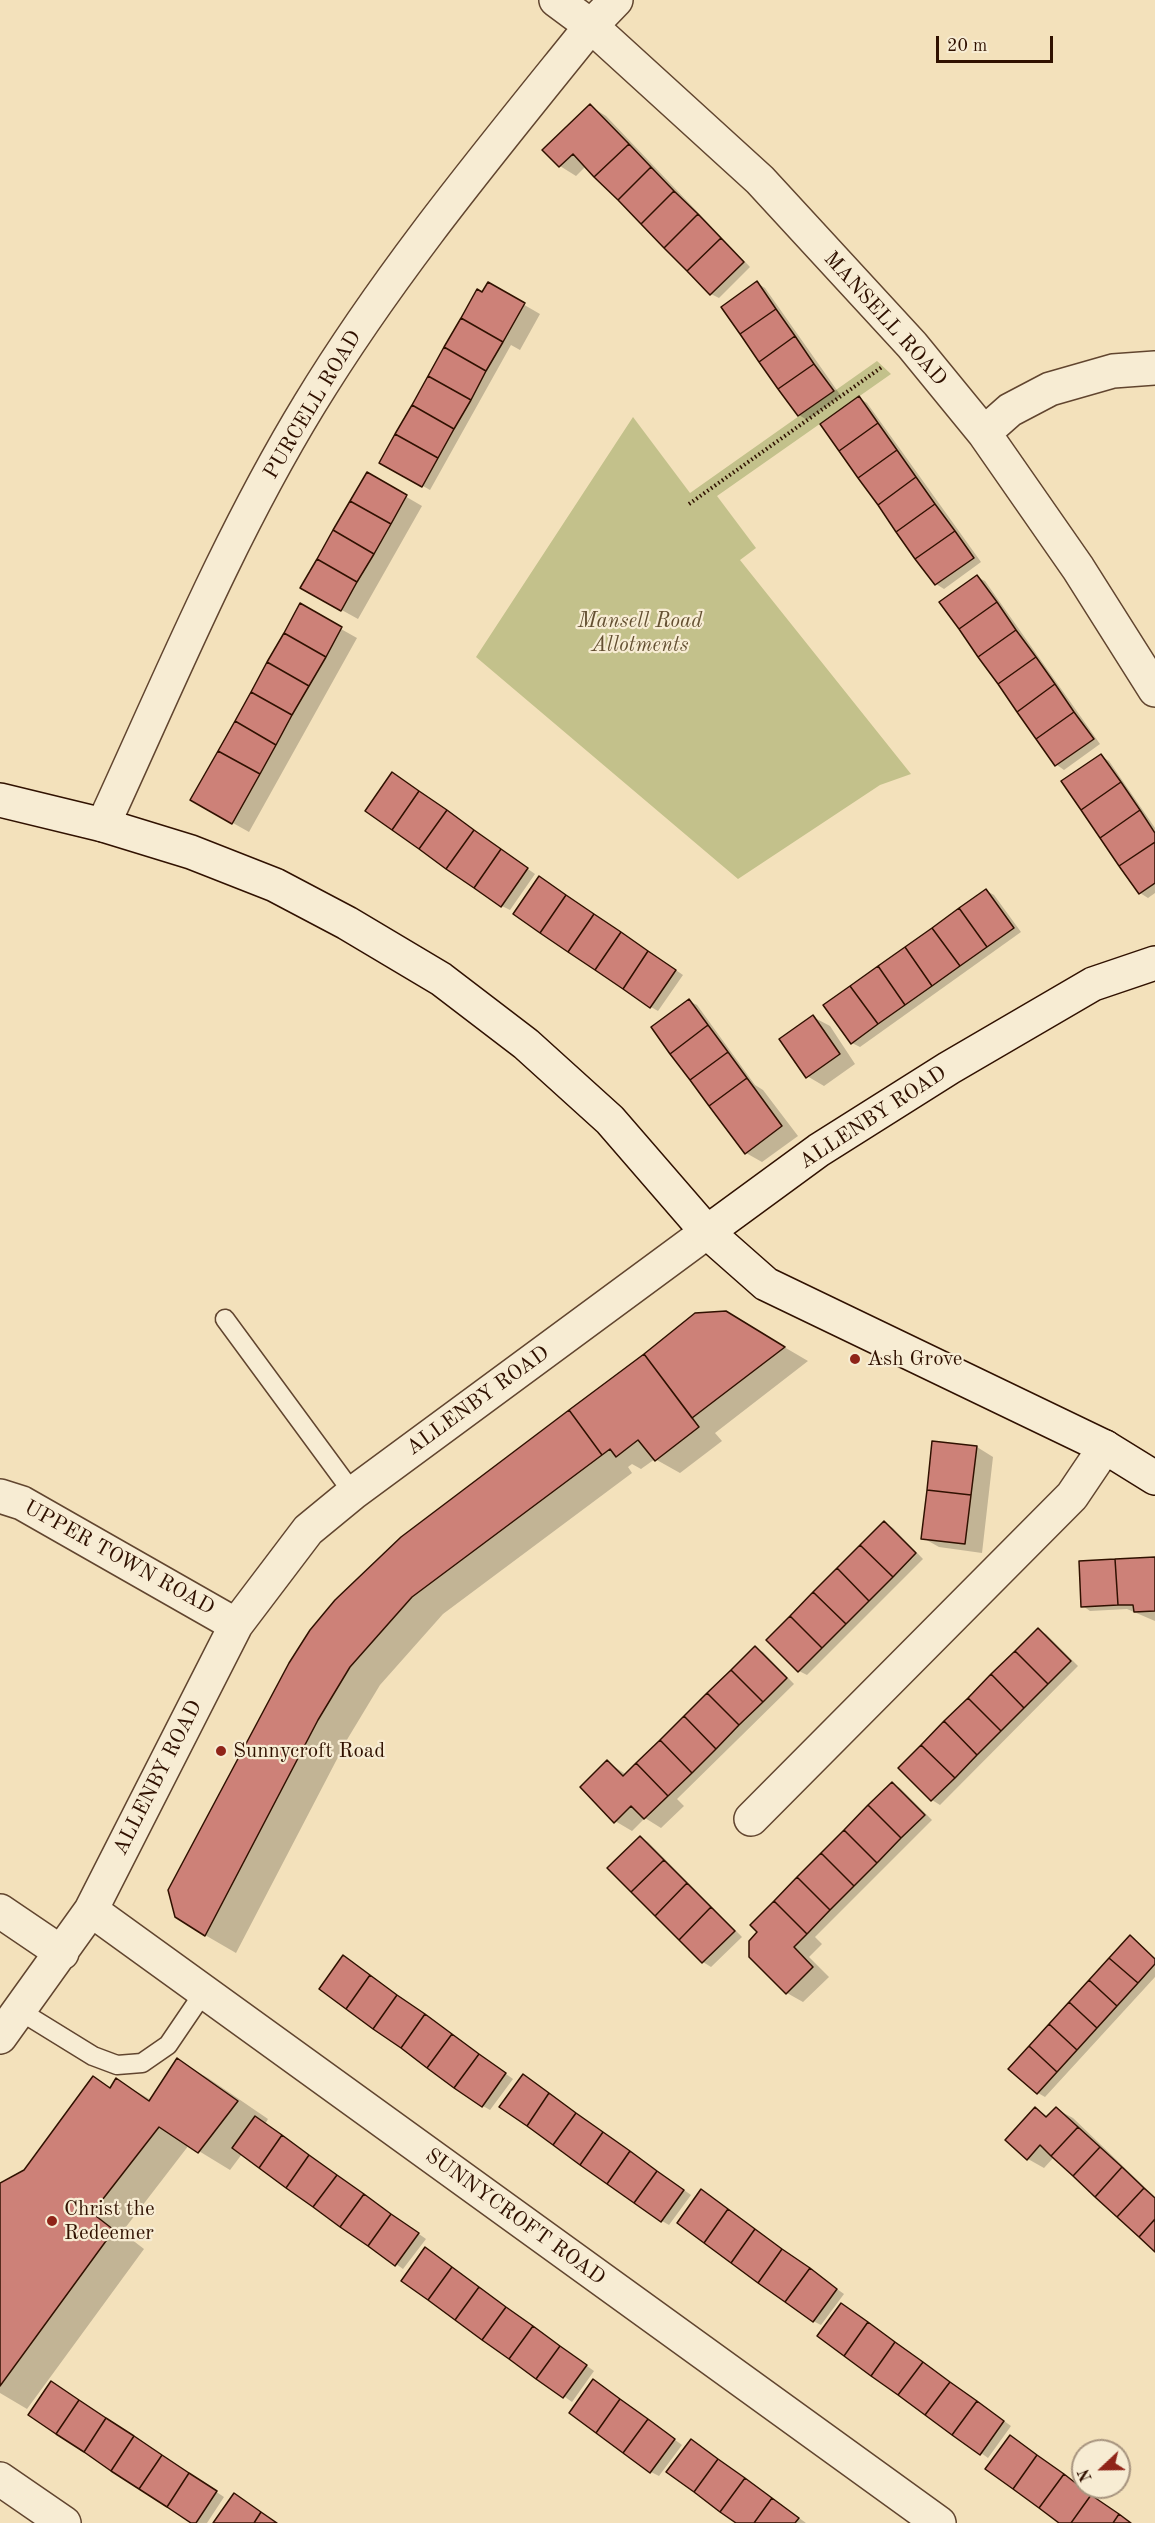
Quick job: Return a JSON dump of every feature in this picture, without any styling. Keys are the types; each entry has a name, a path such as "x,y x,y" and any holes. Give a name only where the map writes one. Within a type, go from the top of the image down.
{"street":[{"name":"MANSELL ROAD","path":"556,0 591,26 760,180 912,345 984,433 1078,568 1155,690"},
{"name":"PURCELL ROAD","path":"103,825 239,530 309,405 388,285 591,26 616,0"},
{"path":"984,433 1010,410 1050,389 1113,371 1155,368"},
{"path":"0,800 103,825 191,852 275,885 347,923 441,979 526,1044 610,1120 707,1232 766,1284 1105,1447 1155,1478"},
{"name":"ALLENBY ROAD","path":"0,2037 91,1910 236,1624 308,1530 353,1493 819,1150 949,1068 1093,984 1155,963"},
{"path":"751,1819 1072,1496 1105,1447"},
{"name":"UPPER TOWN ROAD","path":"0,1496 22,1503 236,1624"},
{"name":"SUNNYCROFT ROAD","path":"91,1910 939,2523"},
{"path":"0,1911 62,1953"},
{"path":"0,2479 64,2523"}],"lane":[{"path":"225,1319 353,1493"},
{"path":"20,2011 93,2056 117,2066 142,2063 168,2045 204,1992"}],"path":[{"path":"689,504 912,345"}],"green space":[{"name":"Mansell Road Allotments","path":"877,361 891,374 717,496 756,548 740,560 911,774 880,785 738,879 476,657 633,417 690,493"}],"building":[{"path":"590,104 629,144 594,177 573,154 559,167 542,150"},
{"path":"629,144 651,167 618,200 594,177"},
{"path":"651,167 674,191 641,224 618,200"},
{"path":"674,191 698,214 664,248 641,224"},
{"path":"698,214 721,238 687,271 664,248"},
{"path":"721,238 744,262 710,295 687,271"},
{"path":"757,281 776,309 740,334 721,307"},
{"path":"488,282 525,303 503,342 461,318 477,289 482,292"},
{"path":"776,309 795,336 759,362 740,334"},
{"path":"461,318 503,342 486,371 444,347"},
{"path":"795,336 814,364 778,389 759,362"},
{"path":"444,347 486,371 471,400 428,376"},
{"path":"814,364 834,391 798,416 778,389"},
{"path":"428,376 471,400 454,429 412,405"},
{"path":"859,396 878,423 839,451 820,424"},
{"path":"412,405 454,429 438,458 395,434"},
{"path":"878,423 897,450 858,478 839,451"},
{"path":"395,434 438,458 422,487 379,463"},
{"path":"897,450 916,477 878,505 858,478"},
{"path":"367,472 407,495 391,524 350,501"},
{"path":"916,477 935,504 896,532 878,505"},
{"path":"350,501 391,524 374,554 333,530"},
{"path":"935,504 955,531 915,559 896,532"},
{"path":"333,530 374,554 357,582 317,559"},
{"path":"955,531 974,558 935,585 915,559"},
{"path":"317,559 357,582 341,611 300,588"},
{"path":"977,575 997,602 959,629 939,602"},
{"path":"997,602 1016,630 978,657 959,629"},
{"path":"300,603 342,627 326,657 284,633"},
{"path":"1016,630 1036,657 998,684 978,657"},
{"path":"284,633 326,657 309,686 267,662"},
{"path":"1036,657 1055,684 1017,712 998,684"},
{"path":"267,662 309,686 292,715 251,692"},
{"path":"1055,684 1074,712 1036,739 1017,712"},
{"path":"251,692 292,715 276,745 235,721"},
{"path":"1074,712 1094,739 1055,766 1036,739"},
{"path":"235,721 276,745 260,774 218,751"},
{"path":"218,751 260,774 232,824 190,800"},
{"path":"1101,754 1121,782 1081,810 1061,781"},
{"path":"392,772 419,791 392,830 365,811"},
{"path":"1121,782 1140,810 1100,838 1081,810"},
{"path":"419,791 447,810 419,849 392,830"},
{"path":"447,810 474,830 446,869 419,849"},
{"path":"1140,810 1155,833 1155,842 1119,866 1100,838"},
{"path":"474,830 501,849 474,888 446,869"},
{"path":"1155,842 1155,883 1139,894 1119,866"},
{"path":"501,849 528,868 501,907 474,888"},
{"path":"539,876 566,895 540,933 513,914"},
{"path":"986,889 1014,928 987,947 959,908"},
{"path":"566,895 594,914 568,952 540,933"},
{"path":"959,908 987,947 960,966 932,928"},
{"path":"594,914 621,932 595,970 568,952"},
{"path":"932,928 960,966 932,986 905,947"},
{"path":"621,932 648,951 623,989 595,970"},
{"path":"905,947 932,986 905,1005 878,966"},
{"path":"648,951 676,970 650,1008 623,989"},
{"path":"878,966 905,1005 878,1024 850,986"},
{"path":"850,986 878,1024 851,1044 823,1005"},
{"path":"689,999 708,1025 670,1054 651,1027"},
{"path":"813,1015 840,1054 806,1078 779,1039"},
{"path":"708,1025 728,1052 690,1080 670,1054"},
{"path":"728,1052 747,1078 709,1106 690,1080"},
{"path":"747,1078 782,1126 745,1154 709,1106"},
{"path":"726,1311 785,1347 692,1418 644,1354 695,1313"},
{"path":"644,1354 699,1427 655,1461 638,1440 616,1457 610,1449 602,1455 569,1410"},
{"path":"569,1410 602,1455 412,1597 350,1667 318,1720 205,1936 175,1917 168,1890 289,1663 310,1630 335,1600 401,1537"},
{"path":"932,1441 977,1446 971,1495 927,1490"},
{"path":"927,1490 971,1495 965,1544 921,1539"},
{"path":"884,1521 916,1553 893,1577 860,1545"},
{"path":"860,1545 893,1577 869,1601 837,1568"},
{"path":"1155,1557 1155,1611 1134,1612 1133,1605 1118,1605 1115,1559"},
{"path":"1115,1559 1118,1605 1081,1607 1079,1561"},
{"path":"837,1568 869,1601 846,1624 813,1592"},
{"path":"813,1592 846,1624 822,1648 790,1616"},
{"path":"790,1616 822,1648 798,1672 766,1640"},
{"path":"1038,1628 1071,1661 1048,1684 1015,1651"},
{"path":"755,1646 787,1678 763,1702 731,1670"},
{"path":"1015,1651 1048,1684 1024,1708 991,1674"},
{"path":"731,1670 763,1702 739,1725 707,1693"},
{"path":"991,1674 1024,1708 1001,1731 968,1698"},
{"path":"707,1693 739,1725 716,1749 684,1716"},
{"path":"968,1698 1001,1731 977,1755 944,1721"},
{"path":"684,1716 716,1749 692,1773 660,1740"},
{"path":"944,1721 977,1755 955,1778 921,1745"},
{"path":"660,1740 692,1773 668,1796 636,1763"},
{"path":"921,1745 955,1778 931,1801 898,1768"},
{"path":"607,1760 623,1776 636,1763 668,1796 644,1819 631,1806 614,1823 580,1787"},
{"path":"892,1782 925,1815 901,1838 868,1805"},
{"path":"868,1805 901,1838 877,1863 844,1830"},
{"path":"844,1830 877,1863 854,1886 821,1853"},
{"path":"640,1836 664,1860 631,1892 607,1868"},
{"path":"821,1853 854,1886 830,1910 797,1877"},
{"path":"664,1860 687,1883 655,1916 631,1892"},
{"path":"797,1877 830,1910 807,1934 774,1901"},
{"path":"687,1883 711,1907 679,1940 655,1916"},
{"path":"774,1901 807,1934 794,1947 813,1967 786,1994 749,1957 749,1941 757,1932 750,1925"},
{"path":"711,1907 735,1931 702,1963 679,1940"},
{"path":"1130,1935 1155,1959 1155,1964 1138,1983 1109,1958"},
{"path":"343,1955 370,1975 346,2009 319,1989"},
{"path":"1109,1958 1138,1983 1117,2006 1089,1980"},
{"path":"370,1975 397,1995 373,2029 346,2009"},
{"path":"1089,1980 1117,2006 1097,2028 1069,2002"},
{"path":"397,1995 425,2014 401,2048 373,2029"},
{"path":"1069,2002 1097,2028 1077,2050 1049,2024"},
{"path":"425,2014 452,2034 427,2068 401,2048"},
{"path":"1049,2024 1077,2050 1057,2072 1029,2046"},
{"path":"452,2034 479,2054 454,2088 427,2068"},
{"path":"1029,2046 1057,2072 1037,2094 1008,2069"},
{"path":"479,2054 506,2073 482,2107 454,2088"},
{"name":"Christ the Redeemer","path":"177,2058 238,2101 198,2153 159,2127 92,2213 114,2230 0,2386 0,2183 24,2170 93,2076 110,2088 116,2078 149,2101"},
{"path":"523,2074 549,2093 527,2126 499,2107"},
{"path":"549,2093 576,2113 553,2145 527,2126"},
{"path":"1035,2107 1046,2117 1056,2107 1078,2127 1051,2156 1040,2145 1027,2160 1005,2140"},
{"path":"576,2113 603,2132 580,2165 553,2145"},
{"path":"255,2116 282,2135 259,2168 232,2148"},
{"path":"1078,2127 1100,2147 1073,2176 1051,2156"},
{"path":"603,2132 630,2151 607,2184 580,2165"},
{"path":"282,2135 309,2155 286,2188 259,2168"},
{"path":"1100,2147 1122,2167 1095,2197 1073,2176"},
{"path":"630,2151 657,2171 634,2203 607,2184"},
{"path":"309,2155 337,2175 313,2207 286,2188"},
{"path":"1122,2167 1144,2188 1117,2217 1095,2197"},
{"path":"657,2171 684,2190 661,2222 634,2203"},
{"path":"337,2175 364,2194 340,2227 313,2207"},
{"path":"1144,2188 1155,2198 1155,2219 1139,2237 1117,2217"},
{"path":"701,2189 728,2209 704,2243 677,2223"},
{"path":"364,2194 391,2214 368,2246 340,2227"},
{"path":"728,2209 755,2229 731,2263 704,2243"},
{"path":"391,2214 419,2233 395,2266 368,2246"},
{"path":"1155,2219 1155,2252 1139,2237"},
{"path":"755,2229 782,2249 758,2283 731,2263"},
{"path":"425,2247 452,2267 428,2300 401,2281"},
{"path":"782,2249 810,2268 785,2302 758,2283"},
{"path":"452,2267 479,2287 455,2320 428,2300"},
{"path":"810,2268 837,2289 813,2322 785,2302"},
{"path":"479,2287 506,2307 482,2340 455,2320"},
{"path":"841,2303 868,2322 844,2356 817,2336"},
{"path":"506,2307 533,2326 509,2359 482,2340"},
{"path":"868,2322 895,2342 871,2376 844,2356"},
{"path":"533,2326 560,2346 536,2379 509,2359"},
{"path":"895,2342 923,2362 898,2395 871,2376"},
{"path":"560,2346 587,2365 563,2398 536,2379"},
{"path":"923,2362 950,2382 925,2415 898,2395"},
{"path":"593,2379 620,2399 596,2433 569,2413"},
{"path":"51,2381 79,2400 56,2434 28,2415"},
{"path":"950,2382 977,2401 952,2435 925,2415"},
{"path":"620,2399 648,2419 623,2453 596,2433"},
{"path":"79,2400 106,2418 84,2452 56,2434"},
{"path":"977,2401 1004,2421 980,2455 952,2435"},
{"path":"106,2418 134,2436 111,2471 84,2452"},
{"path":"648,2419 675,2439 650,2473 623,2453"},
{"path":"1010,2435 1037,2455 1013,2489 985,2469"},
{"path":"134,2436 162,2455 139,2489 111,2471"},
{"path":"691,2439 718,2459 694,2492 666,2472"},
{"path":"162,2455 189,2473 167,2507 139,2489"},
{"path":"1037,2455 1064,2474 1039,2508 1013,2489"},
{"path":"718,2459 745,2478 720,2512 694,2492"},
{"path":"189,2473 217,2491 196,2523 191,2523 167,2507"},
{"path":"1064,2474 1071,2479 1071,2499 1088,2499 1071,2523 1059,2523 1039,2508"},
{"path":"745,2478 772,2498 754,2523 736,2523 720,2512"},
{"path":"234,2493 261,2512 254,2523 213,2523"},
{"path":"772,2498 799,2518 795,2523 754,2523"},
{"path":"1088,2499 1097,2499 1119,2514 1113,2523 1071,2523"},
{"path":"261,2512 277,2523 254,2523"},
{"path":"1119,2514 1131,2523 1113,2523"}],"place":[{"name":"Ash Grove","path":"855,1359"},
{"name":"Sunnycroft Road","path":"221,1751"},
{"name":"Christ the Redeemer","path":"52,2221"}]}
